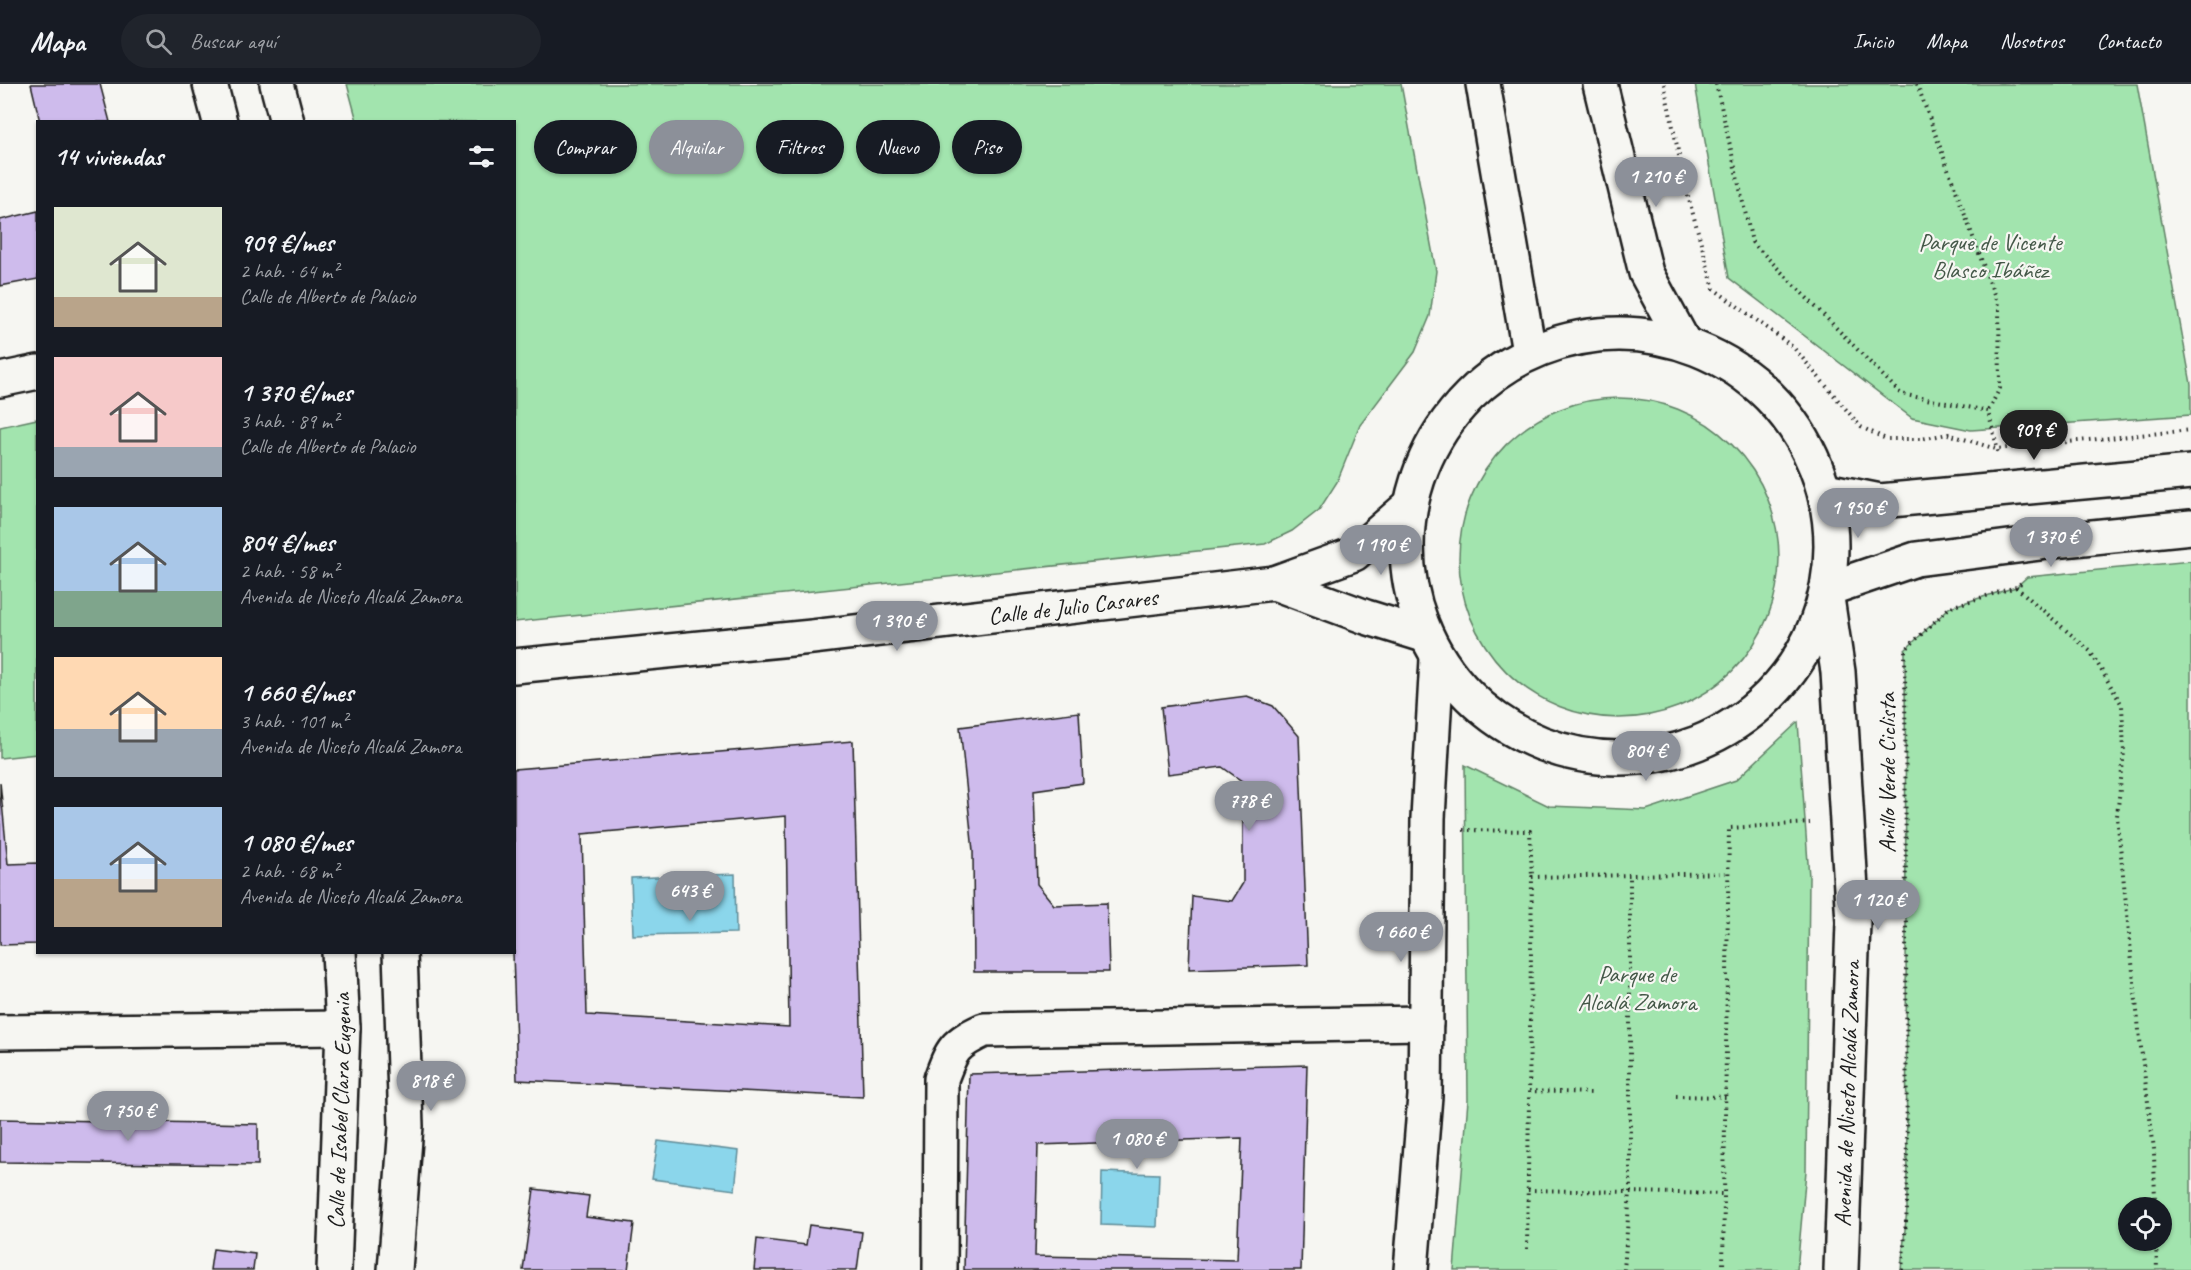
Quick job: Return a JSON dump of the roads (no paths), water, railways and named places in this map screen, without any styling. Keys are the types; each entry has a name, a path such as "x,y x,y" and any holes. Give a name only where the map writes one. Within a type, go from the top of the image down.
{"street":[{"path":"210,84 219,120"},
{"path":"277,84 286,120"},
{"path":"1483,84 1529,352"},
{"path":"1600,84 1646,273 1684,343"},
{"path":"1632,333 1684,343 1733,365 1774,398 1805,441 1825,490 1833,540 1827,592 1807,647 1774,692 1731,727 1680,750 1659,754 1625,759 1570,753 1518,734 1472,702 1431,647 1406,573 1408,507 1431,443 1473,390 1529,352 1580,336 1611,334 1632,333"},
{"path":"0,380 36,372"},
{"path":"1825,490 1880,501 2191,472"},
{"name":"Calle de Julio Casares","path":"516,666 812,637 1274,583 1354,554 1408,507"},
{"path":"1827,592 1916,559 2063,540 2191,527"},
{"name":"Calle de Julio Casares","path":"1274,583 1366,617 1431,647"},
{"name":"Avenida de Niceto Alcalá Zamora","path":"1827,592 1838,672 1852,922 1841,1270"},
{"path":"1411,1270 1425,1096 1431,647"},
{"name":"Calle de Isabel Clara Eugenia","path":"334,1270 343,1028 339,954"},
{"path":"395,1270 406,1126 400,954"},
{"path":"940,1270 941,1079 950,1052 969,1037 984,1030 1426,1023"},
{"path":"0,1032 343,1028"}],"water":[{"path":"735,874 736,933 633,935 631,878"},
{"path":"658,1141 739,1151 735,1190 652,1179"},
{"path":"1102,1172 1159,1174 1157,1227 1101,1225"}],"park label":[{"name":"Parque de Vicente Blasco Ibáñez","path":"1990,256"},
{"name":"Parque de Alcalá Zamora","path":"1637,988"}]}
